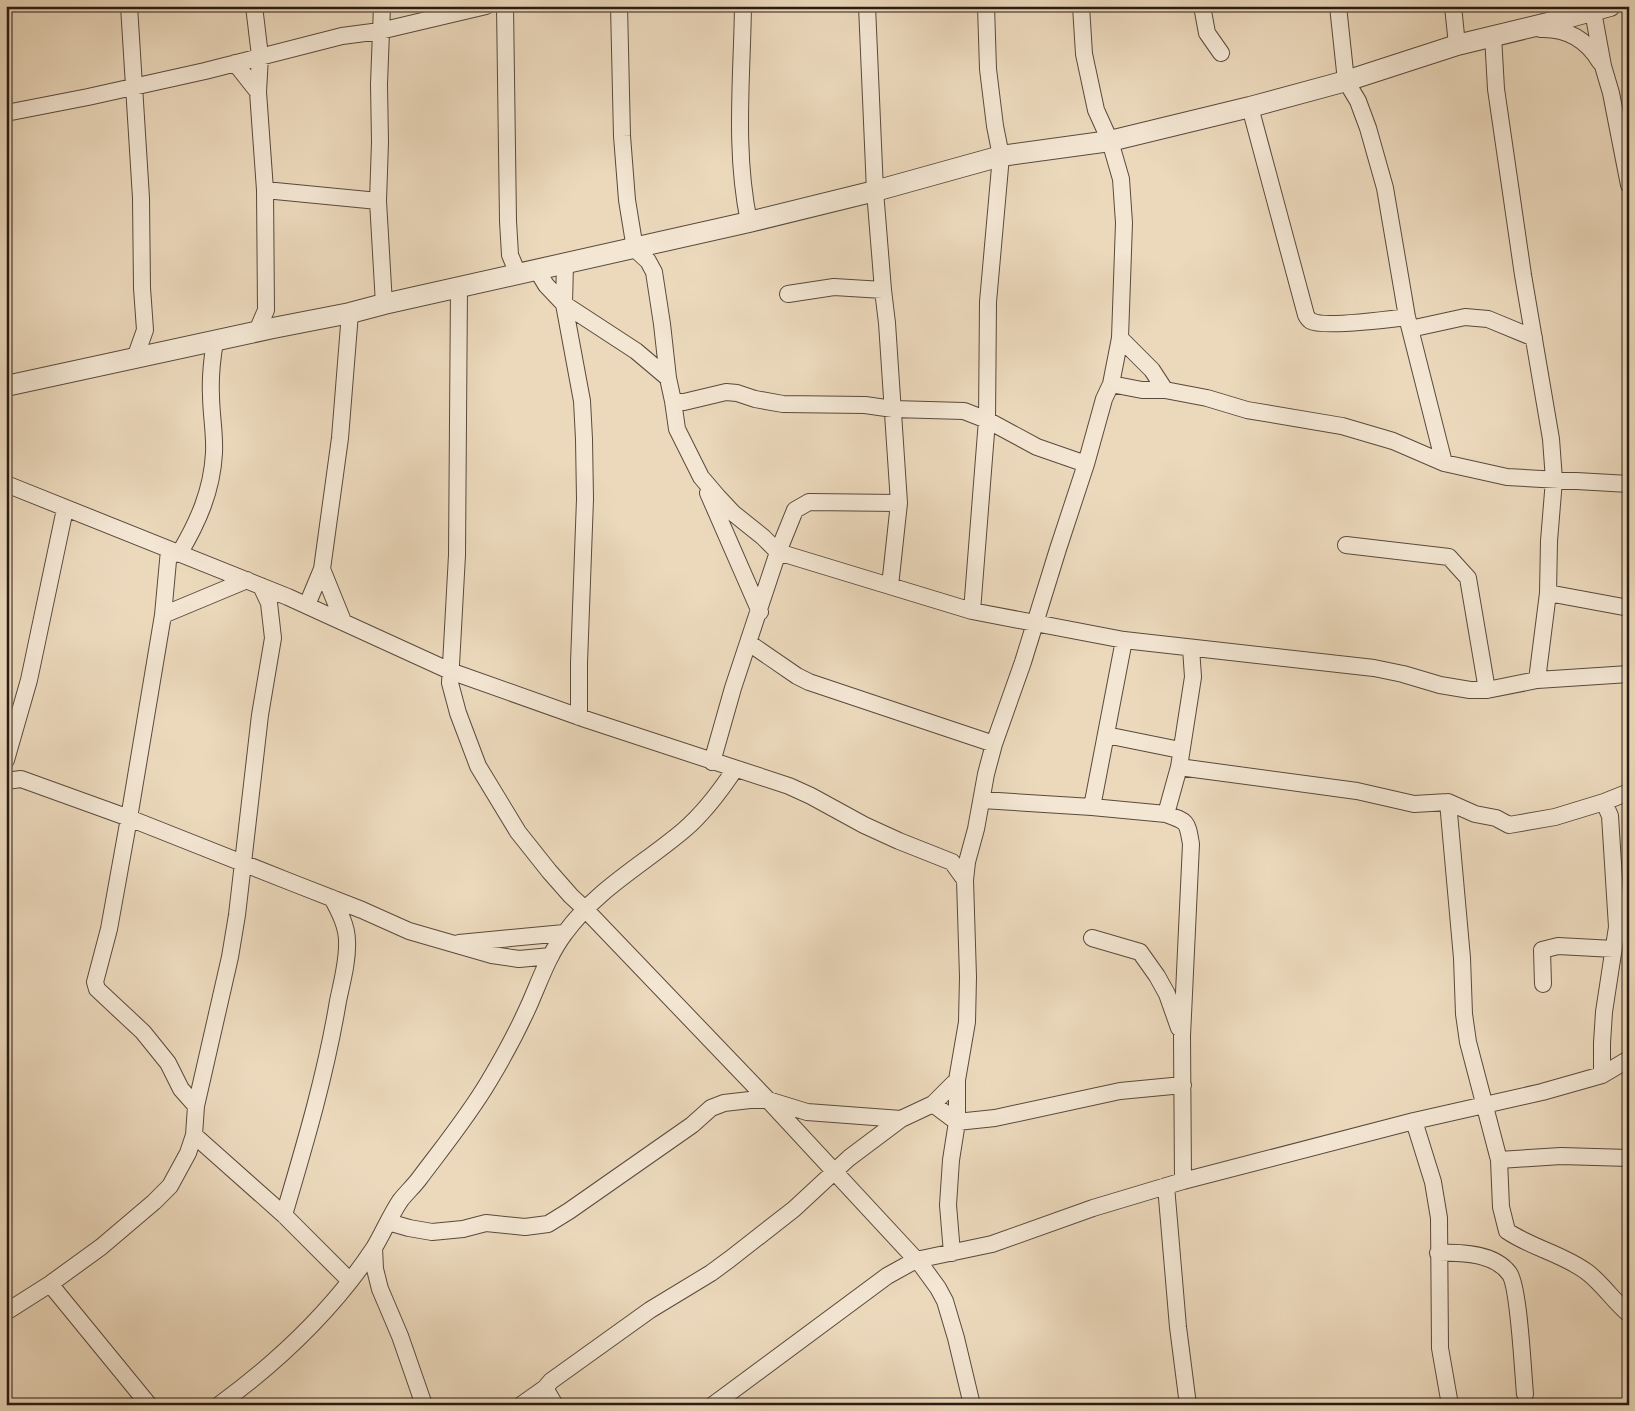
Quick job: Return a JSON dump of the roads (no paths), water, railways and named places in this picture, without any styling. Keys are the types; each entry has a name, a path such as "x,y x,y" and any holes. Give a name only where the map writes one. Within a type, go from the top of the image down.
{"street":[{"path":"129,6 141,198 142,288 145,330 135,358"},
{"path":"254,6 260,56 258,92 265,190 265,323"},
{"path":"382,6 378,201 384,304"},
{"path":"6,113 88,97 342,36 380,31 486,6"},
{"path":"505,6 508,221 510,255 518,274"},
{"path":"619,6 622,136 627,200 635,249 648,261 654,272 668,378 677,429 701,477 760,612"},
{"path":"743,6 740,134 743,194 749,222"},
{"path":"867,6 875,191 887,323 899,503 890,586"},
{"path":"972,611 987,420 988,302 1001,156 995,126 988,69 986,6"},
{"path":"952,1253 948,1205 951,1160 957,1122 957,1080 967,1022 968,977 965,880 970,848 994,744 1023,662 1086,464 1104,399 1111,384 1120,338 1124,223 1121,179 1110,141 1096,110 1084,54 1081,6"},
{"path":"1202,6 1207,33 1221,53"},
{"path":"1338,6 1346,81 1358,101 1368,128 1385,188 1409,323 1444,463"},
{"path":"1453,6 1457,45"},
{"path":"6,386 215,341 265,323 350,313 635,249 875,191 1001,156 1110,141 1250,107 1346,81 1457,45 1526,29 1598,8 1603,66 1611,93 1629,185"},
{"path":"1526,29 1552,28 1568,32 1587,45 1603,66"},
{"path":"1493,36 1496,89 1523,275 1551,439 1554,480 1549,541 1548,593 1537,680"},
{"path":"235,62 258,92"},
{"path":"1250,107 1306,315 1312,322 1324,324 1361,322 1409,323 1465,317 1488,319 1534,338"},
{"path":"265,190 378,201"},
{"path":"565,264 564,304 582,401 584,439 585,499 578,717"},
{"path":"537,270 546,284 564,304 636,351 668,378"},
{"path":"459,287 457,535 450,683 452,695 478,766 518,832 571,896 768,1100 916,1260 938,1288 945,1300 972,1405"},
{"path":"788,294 834,287 883,290"},
{"path":"307,606 322,569 340,438 350,313"},
{"path":"145,330 160,352"},
{"path":"1120,338 1152,370 1165,390"},
{"path":"196,1106 181,1089 168,1064 153,1044 98,989 95,982 109,929 174,552 195,527 207,496 212,470 214,436 210,385 215,341"},
{"path":"1111,384 1142,390 1165,390 1207,398 1247,410 1313,420 1372,434 1444,463 1507,477 1629,484"},
{"path":"673,401 684,402 726,392 737,392 755,399 783,404 865,405 892,409 964,411 987,420 1036,447 1086,464"},
{"path":"701,477 733,513 763,537 778,552 972,611 1124,640 1374,668 1440,685 1470,690 1487,690 1537,680 1629,674"},
{"path":"6,484 288,597 450,671 578,717 789,786 864,825 952,862 965,880"},
{"path":"712,762 733,688 760,612 778,552 795,510 809,502 899,503"},
{"path":"65,509 29,680 7,758 14,780 129,818 362,910 409,931 492,955 519,959 551,956"},
{"path":"1346,545 1449,558 1468,578 1487,690"},
{"path":"322,569 342,621"},
{"path":"164,614 254,583"},
{"path":"254,583 269,603 273,638"},
{"path":"1548,593 1629,608"},
{"path":"6,1312 50,1284 101,1247 154,1202 170,1186 188,1153 194,1135 196,1106 230,957 237,915 260,715 273,638 288,597"},
{"path":"1092,806 1124,640"},
{"path":"749,643 797,676 809,682 994,744"},
{"path":"1166,814 1179,767 1180,750 1193,677 1192,648"},
{"path":"1193,677 1209,650"},
{"path":"1106,735 1180,750"},
{"path":"1179,767 1357,791 1414,804 1448,802 1475,814 1496,818 1509,825 1555,817 1629,792"},
{"path":"220,1405 268,1367 298,1340 336,1300 350,1282 374,1248 400,1202 464,1120 489,1081 564,933 608,887 684,829 716,795 735,769"},
{"path":"982,800 1092,806 1166,814 1183,820 1188,826 1191,844 1182,1036 1183,1181"},
{"path":"1448,802 1462,958 1464,1014 1468,1042 1499,1160 1501,1207 1507,1231 1520,1240 1562,1257 1588,1273 1629,1314"},
{"path":"1602,1075 1604,1012 1617,927 1610,816 1604,802"},
{"path":"952,862 970,848"},
{"path":"284,1215 317,1105 334,1027 343,972 347,941 344,924 332,898"},
{"path":"449,944 564,933"},
{"path":"1092,938 1140,952 1158,976 1182,1036"},
{"path":"1543,984 1542,950 1558,946 1614,949"},
{"path":"519,959 538,982"},
{"path":"713,1405 887,1276 916,1260 992,1244 1093,1208 1183,1181 1414,1121 1542,1092 1602,1075 1629,1060"},
{"path":"521,1405 606,1340 730,1259 794,1209 849,1158 901,1119 933,1104 957,1080"},
{"path":"933,1104 957,1122 995,1118 1120,1091 1183,1084"},
{"path":"388,1222 432,1232 486,1223 525,1227 548,1224 692,1125 711,1108 732,1102 768,1100 807,1112 901,1119"},
{"path":"1414,1121 1433,1182 1439,1218 1440,1348 1450,1405"},
{"path":"194,1135 284,1215 350,1282"},
{"path":"1499,1160 1561,1156 1629,1158"},
{"path":"1166,1186 1178,1327 1188,1405"},
{"path":"374,1248 375,1269 380,1289 400,1336 424,1405"},
{"path":"1438,1253 1461,1252 1495,1261 1510,1274 1516,1297 1525,1394"},
{"path":"50,1284 149,1405"},
{"path":"545,1388 555,1405"}]}
